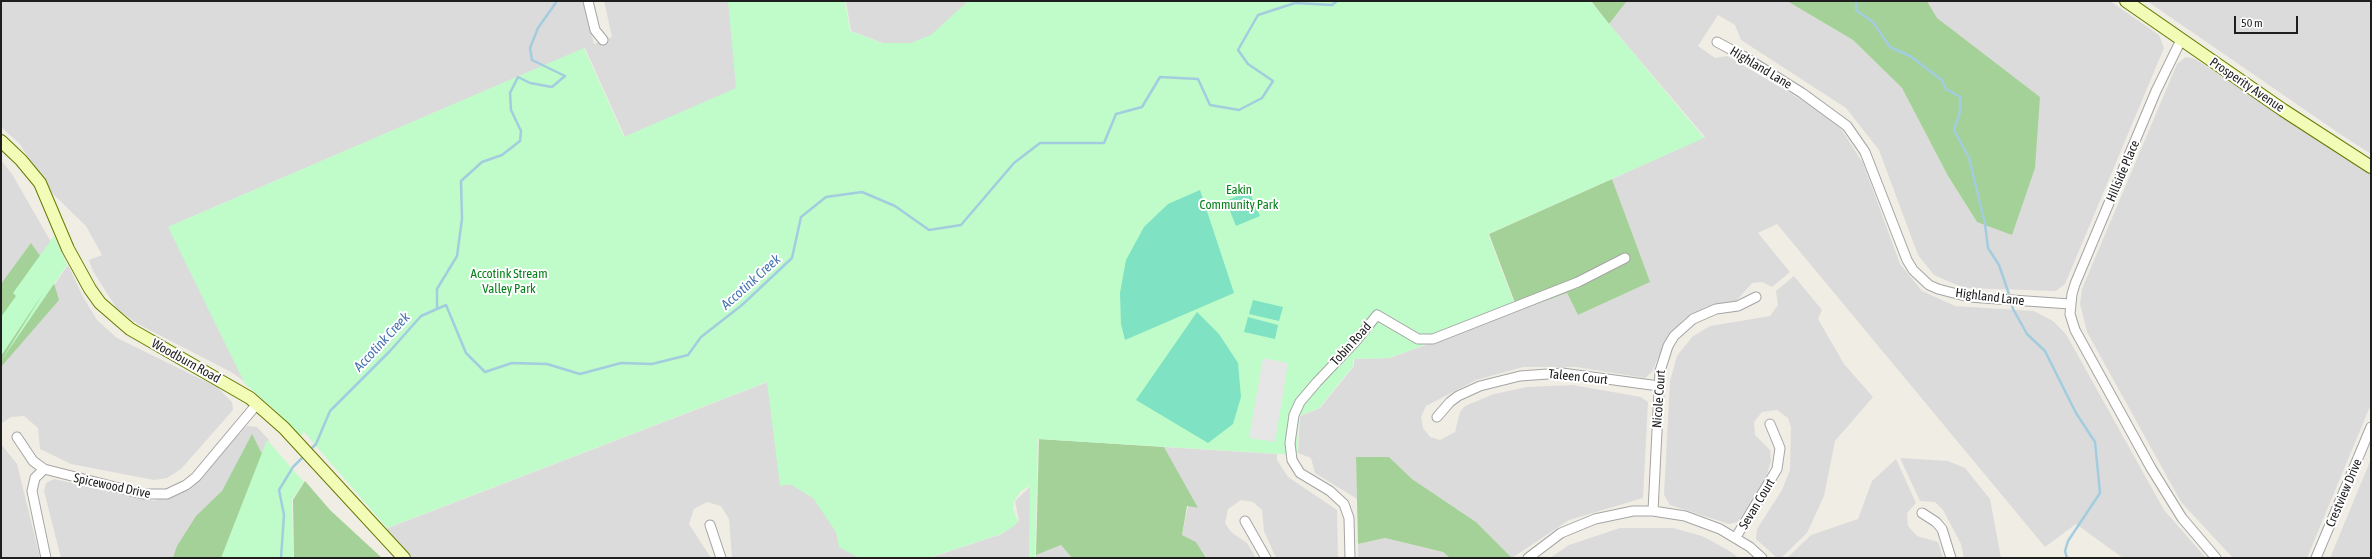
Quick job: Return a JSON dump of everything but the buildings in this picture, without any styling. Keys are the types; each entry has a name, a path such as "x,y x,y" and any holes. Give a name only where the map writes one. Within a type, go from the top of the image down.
{"street":[{"path":"588,1 595,30 603,40"},
{"name":"Prosperity Avenue","path":"2126,1 2180,40 2371,167"},
{"name":"Hillside Place","path":"2070,304 2075,284 2156,91 2180,40"},
{"name":"Highland Lane","path":"1717,42 1743,56 1796,89 1847,126 1865,152 1907,260 1920,278 1938,289 1955,294 2006,300 2070,304"},
{"name":"Woodburn Road","path":"1,140 21,160 40,183 68,249 91,292 100,303 130,329 231,385 257,404 295,440 404,558"},
{"name":"Tobin Road","path":"1350,558 1349,518 1344,504 1330,491 1300,473 1292,460 1290,443 1294,415 1300,402 1355,342 1377,315 1418,339 1433,339 1578,282 1625,258"},
{"name":"Nicole Court","path":"1653,511 1659,386 1663,358 1674,336 1683,327 1705,313 1738,306 1756,297"},
{"path":"2070,304 2075,330 2128,430 2182,518 2216,558"},
{"name":"Taleen Court","path":"1437,417 1450,402 1458,396 1480,386 1520,376 1562,373 1659,386"},
{"name":"Spicewood Drive","path":"17,437 33,461 44,469 143,494 167,494 186,485 196,477 257,404"},
{"name":"Sevan Court","path":"1736,537 1777,469 1780,448 1770,424"},
{"name":"Crestview Drive","path":"2316,558 2371,427"},
{"path":"44,469 35,478 32,492 46,558"},
{"path":"1528,558 1561,534 1595,519 1627,512 1653,511 1685,516 1703,521 1736,537 1762,558"},
{"path":"1922,513 1936,522 1942,529 1951,558"},
{"path":"1245,521 1266,558"},
{"path":"710,525 721,558"}],"shaded area":[{"path":"1,1 584,1 594,44 612,37 604,1 729,1 738,88 625,137 585,48 170,226 247,383 231,372 138,324 117,309 93,271 89,260 102,255 86,226 51,192 19,143 1,127"},
{"path":"846,1 970,1 932,35 912,43 883,43 851,31"},
{"path":"1627,1 1787,1 1853,40 1902,88 1948,176 1977,222 2040,97 1936,18 1927,1 2110,1 2159,35 2164,48 2065,284 2056,291 1964,288 1934,275 1918,255 1879,150 1846,108 1741,40 1735,25 1718,15 1698,46 1715,58 1727,56 1819,110 1841,129 1863,163 1900,264 1922,291 1955,306 2034,311 2053,321 2066,334 2164,510 2206,558 2123,558 2076,524 2045,547 1777,224 1758,233 1790,272 1772,287 1762,282 1752,283 1736,301 1707,307 1685,318 1667,337 1652,372 1645,378 1576,367 1523,367 1476,380 1426,406 1421,417 1423,428 1430,437 1440,440 1455,432 1460,412 1465,406 1494,394 1527,387 1573,385 1641,397 1648,402 1643,498 1569,520 1512,558 1476,522 1412,479 1389,457 1356,457 1357,499 1315,473 1311,458 1298,453 1300,416 1320,408 1354,366 1354,359 1390,358 1567,293 1578,315 1649,282 1612,179 1705,137 1609,24"},
{"path":"2147,1 2371,1 2371,154 2340,134"},
{"path":"2186,57 2195,59 2371,174 2371,404 2307,558 2233,558 2181,502 2087,332 2080,304 2082,289 2177,64"},
{"path":"1,160 12,174 51,242 1,319"},
{"path":"68,265 83,297 97,320 117,338 217,387 232,402 233,410 181,469 167,478 154,480 71,464 40,449 38,428 24,416 11,417 2,423 1,430 1,363"},
{"path":"1794,276 1822,310 1818,319 1844,364 1873,397 1835,441 1824,496 1807,533 1781,558 1777,558 1756,539 1757,529 1782,490 1790,470 1791,427 1788,418 1777,410 1762,412 1754,422 1755,435 1770,450 1771,461 1764,483 1738,522 1729,524 1670,505 1664,495 1670,381 1677,356 1692,337 1710,326 1770,316 1778,305 1776,291"},
{"path":"1263,358 1288,363 1275,442 1249,438"},
{"path":"768,382 782,485 791,484 814,498 862,558 732,558 729,519 721,506 707,502 694,509 689,524 711,558 411,558 383,530"},
{"path":"247,426 257,427 269,440 222,558 61,558 44,491 46,483 54,479 154,501 182,492"},
{"path":"1,444 17,464 40,558 1,558"},
{"path":"1164,447 1277,454 1277,460 1288,477 1337,510 1338,558 1276,558 1264,531 1262,510 1253,502 1241,500 1228,509 1225,523 1231,532 1247,543 1256,558 1206,558 1196,542 1182,535 1188,506 1197,508"},
{"path":"1900,458 1948,461 1965,468 1990,499 2001,558 1964,558 1961,544 1943,510 1935,502 1920,501"},
{"path":"1896,459 1916,503 1907,513 1908,526 1917,536 1938,542 1943,558 1787,558 1811,535 1858,519 1872,481"},
{"path":"2371,459 2371,558 2330,558"},
{"path":"1032,485 1030,558 929,558 1002,534 1019,521 1015,501"},
{"path":"1620,528 1673,528 1702,536 1728,550 1739,558 1550,558 1569,545"},
{"path":"1385,538 1443,552 1450,558 1358,558 1358,544"},
{"path":"1061,545 1072,558 1036,558 1036,555"}],"green space":[{"name":"Accotink Stream Valley Park","path":"728,1 845,1 850,31 882,43 911,43 931,35 968,1 1590,1 1704,138 1488,234 1517,311 1389,358 1353,359 1353,366 1319,408 1299,416 1297,455 1038,439 1035,558 1029,558 1030,486 1021,491 1014,501 1013,509 1018,521 1014,526 1001,534 928,558 859,558 839,547 836,532 813,498 790,484 780,486 767,382 387,528 304,432 300,437 274,409 245,384 168,227 584,48 624,137 736,88"},
{"path":"1591,1 1627,1 1609,24"},
{"path":"1787,1 1927,1 1937,18 2040,97 2035,168 2012,235 1977,222 1948,176 1902,88 1853,40"},
{"path":"1612,179 1650,282 1578,315 1567,293 1518,311 1489,234"},
{"path":"1200,190 1234,293 1125,340 1121,324 1120,293 1126,260 1144,227 1168,204"},
{"name":"Eakin Community Park","path":"1249,191 1260,216 1236,226 1226,201"},
{"path":"54,236 67,265 1,361 44,292 1,356 1,317 16,296 13,293"},
{"path":"31,243 50,270 59,300 1,367 1,284"},
{"path":"1253,300 1283,307 1279,321 1249,314"},
{"path":"1197,312 1219,334 1238,363 1241,397 1233,424 1208,443 1136,400"},
{"path":"1248,317 1278,325 1275,339 1244,332"},
{"path":"252,434 262,454 262,558 173,558 177,546 196,516 222,491"},
{"path":"1039,439 1164,447 1198,508 1187,506 1182,535 1196,542 1206,558 1072,558 1061,545 1036,555"},
{"path":"267,440 304,482 292,500 293,558 221,558"},
{"path":"1356,457 1389,457 1412,479 1476,522 1512,558 1450,558 1443,552 1385,538 1358,544"},
{"path":"305,481 330,510 382,558 294,558 293,500"}],"waterway":[{"path":"437,309 437,289 457,256 462,219 461,181 482,162 502,155 520,141 521,131 511,110 510,93 518,77 530,83 552,87 565,76 532,60 530,48 538,28 557,1"},
{"name":"Accotink Creek","path":"310,450 316,444 330,411 390,351 421,316 446,305 466,353 485,372 512,363 547,364 580,374 621,363 652,364 688,355 701,337 742,305 792,258 801,217 826,197 862,192 895,206 929,230 961,225 1014,163 1040,143 1104,143 1116,114 1142,107 1160,77 1198,79 1210,105 1239,110 1262,98 1273,81 1248,64 1238,50 1258,15 1295,3 1332,5 1337,1"},
{"path":"1856,1 1856,10 1873,22 1890,47 1910,56 1942,80 1946,89 1960,97 1960,112 1954,130 1969,158 1985,224 1988,248 1999,265 2010,297"},
{"path":"2011,302 2013,309 2027,334 2045,351 2076,413 2095,442 2100,493 2068,541 2065,551 2067,558"},
{"name":"Accotink Creek","path":"281,558 284,515 279,490 293,467 305,455"}]}
